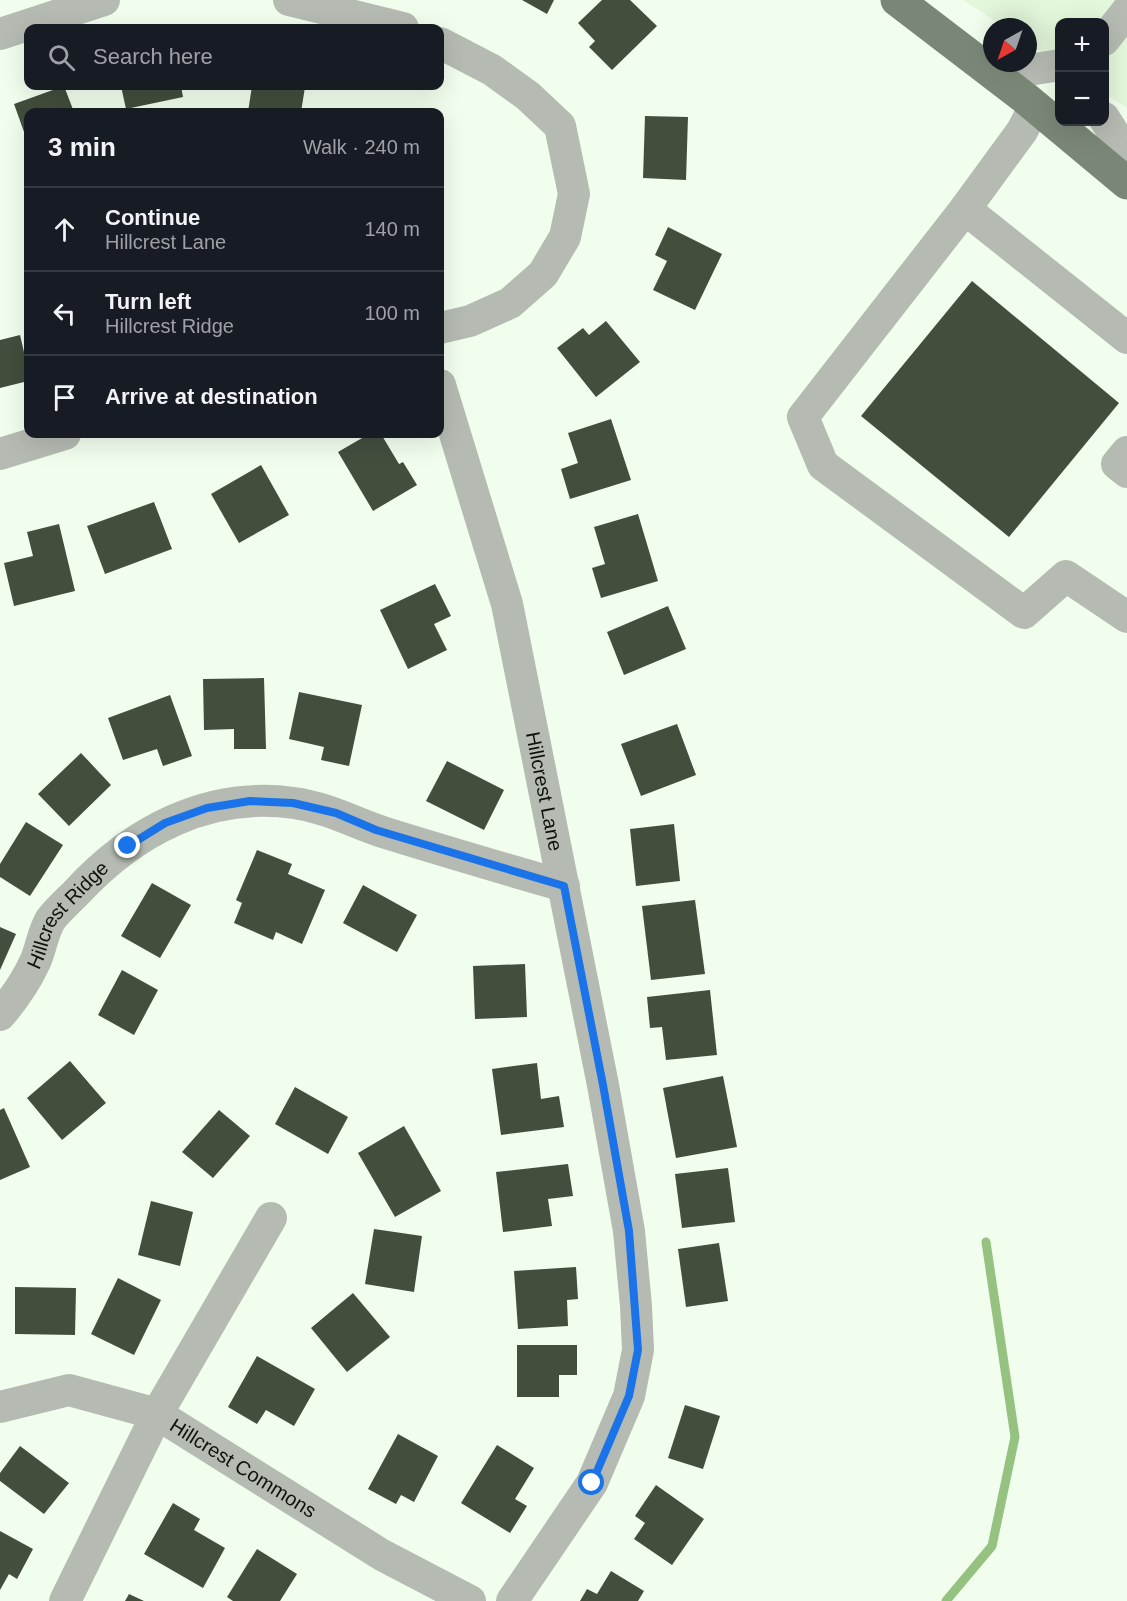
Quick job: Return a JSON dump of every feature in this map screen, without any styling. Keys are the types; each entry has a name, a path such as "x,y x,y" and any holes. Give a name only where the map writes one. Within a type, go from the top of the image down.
{"main road":[{"path":"897,0 983,60"},
{"path":"998,72 1127,183"},
{"path":"1074,126 1127,155"}],"street":[{"path":"31,24 104,0"},
{"path":"290,0 387,24"},
{"path":"1109,34 1127,11"},
{"path":"0,34 24,26"},
{"path":"444,44 492,70 528,96 560,126 574,194 565,237 543,274 510,303 470,321 444,327"},
{"path":"1037,69 1055,66"},
{"path":"1040,107 965,209 803,417 823,465 1024,614 1066,576 1127,616"},
{"path":"1109,126 1127,155"},
{"path":"965,209 1127,338"},
{"name":"Hillcrest Lane","path":"444,398 507,604 603,1085 629,1231 638,1350 629,1396 592,1483 512,1601"},
{"path":"0,454 52,438"},
{"path":"1127,452 1117,464 1127,472"},
{"name":"Hillcrest Ridge","path":"0,1015 13,1000 35,962 50,921 94,873 128,846 165,823 207,808 250,801 293,803 336,813 376,830 564,886"},
{"path":"65,1601 157,1414 272,1218"},
{"name":"Hillcrest Commons","path":"0,1407 69,1390 157,1414 382,1555 470,1601"}],"shaded area":[{"path":"963,0 1127,0 1127,108 1109,97 1109,18 1055,18 1055,61 1037,49 1037,18 990,18"}],"building":[{"path":"522,0 554,0 547,14"},
{"path":"602,0 630,0 657,26 612,70 589,47 595,41 578,23"},
{"path":"53,90 66,90 72,108 24,108 24,132 14,104"},
{"path":"122,90 182,90 183,97 126,108"},
{"path":"251,90 305,90 302,108 249,108"},
{"path":"645,116 688,117 686,180 643,178"},
{"path":"668,227 722,254 695,310 653,290 667,261 655,255"},
{"path":"972,281 1119,403 1009,537 861,416"},
{"path":"606,321 640,362 596,397 557,348 583,328 589,335"},
{"path":"20,335 24,352 24,382 0,388 0,340"},
{"path":"611,419 631,480 570,499 561,469 578,463 568,433"},
{"path":"362,438 383,438 399,464 403,462 417,485 373,511 338,452"},
{"path":"261,465 289,515 239,543 211,494"},
{"path":"154,502 172,549 105,574 87,526"},
{"path":"638,514 658,581 601,598 592,568 605,564 594,527"},
{"path":"59,524 75,591 14,606 4,563 33,556 27,532"},
{"path":"435,584 451,616 434,624 447,650 408,669 380,610"},
{"path":"668,606 686,649 624,675 607,632"},
{"path":"264,678 266,749 234,749 234,729 204,730 203,679"},
{"path":"299,692 362,705 349,766 321,760 324,747 289,739"},
{"path":"170,695 192,756 163,766 157,749 123,760 108,718"},
{"path":"677,724 696,775 641,796 621,744"},
{"path":"81,753 111,785 69,826 38,794"},
{"path":"447,761 504,790 484,830 426,801"},
{"path":"26,822 63,845 30,896 0,877 0,864"},
{"path":"674,824 680,881 636,886 630,829"},
{"path":"257,850 292,864 288,874 325,890 302,944 276,932 273,940 234,923 242,903 236,900"},
{"path":"152,883 191,905 160,958 121,936"},
{"path":"363,885 417,915 397,952 343,923"},
{"path":"695,900 705,974 651,980 642,906"},
{"path":"0,927 16,934 0,970"},
{"path":"525,964 527,1017 475,1019 473,966"},
{"path":"122,970 158,990 134,1035 98,1015"},
{"path":"710,990 717,1055 666,1060 662,1027 650,1028 647,997"},
{"path":"70,1061 106,1103 62,1140 27,1098"},
{"path":"537,1063 541,1099 559,1096 564,1127 501,1135 492,1069"},
{"path":"723,1076 737,1147 676,1158 663,1088"},
{"path":"295,1087 348,1117 328,1154 275,1124"},
{"path":"4,1108 30,1167 0,1180 0,1110"},
{"path":"219,1110 250,1136 213,1178 182,1152"},
{"path":"404,1126 441,1191 395,1217 358,1153"},
{"path":"568,1164 573,1196 548,1199 552,1226 503,1232 496,1172"},
{"path":"728,1168 735,1222 682,1228 675,1174"},
{"path":"151,1201 193,1212 180,1266 138,1255"},
{"path":"374,1229 422,1236 414,1292 365,1284"},
{"path":"719,1243 728,1301 686,1307 678,1249"},
{"path":"576,1267 578,1299 567,1300 568,1326 518,1329 514,1271"},
{"path":"118,1278 161,1300 134,1355 91,1334"},
{"path":"15,1287 76,1288 75,1335 15,1334"},
{"path":"353,1293 390,1337 347,1372 311,1328"},
{"path":"517,1345 577,1345 577,1375 559,1375 559,1397 517,1397"},
{"path":"257,1356 315,1389 294,1426 266,1410 257,1424 228,1407"},
{"path":"685,1405 720,1416 703,1469 668,1458"},
{"path":"398,1434 438,1456 414,1502 401,1495 396,1504 368,1489"},
{"path":"497,1445 534,1468 515,1499 527,1506 510,1533 461,1503"},
{"path":"20,1446 69,1483 44,1514 0,1481 0,1473"},
{"path":"656,1485 704,1519 672,1565 634,1539 645,1523 635,1516"},
{"path":"173,1503 200,1519 194,1530 225,1548 203,1588 144,1554"},
{"path":"0,1531 33,1549 17,1579 9,1574 0,1590"},
{"path":"257,1549 297,1574 280,1601 233,1601 227,1597"},
{"path":"611,1571 644,1591 638,1601 580,1601 587,1589 597,1594"},
{"path":"129,1594 144,1601 125,1601"}],"waterway":[{"path":"946,1601 992,1546 1015,1437 986,1242"}],"route":[{"path":"128,846 165,823 207,808 250,801 293,803 336,813 376,830 564,886 629,1231 636,1306 638,1350 629,1396 592,1483"}]}
